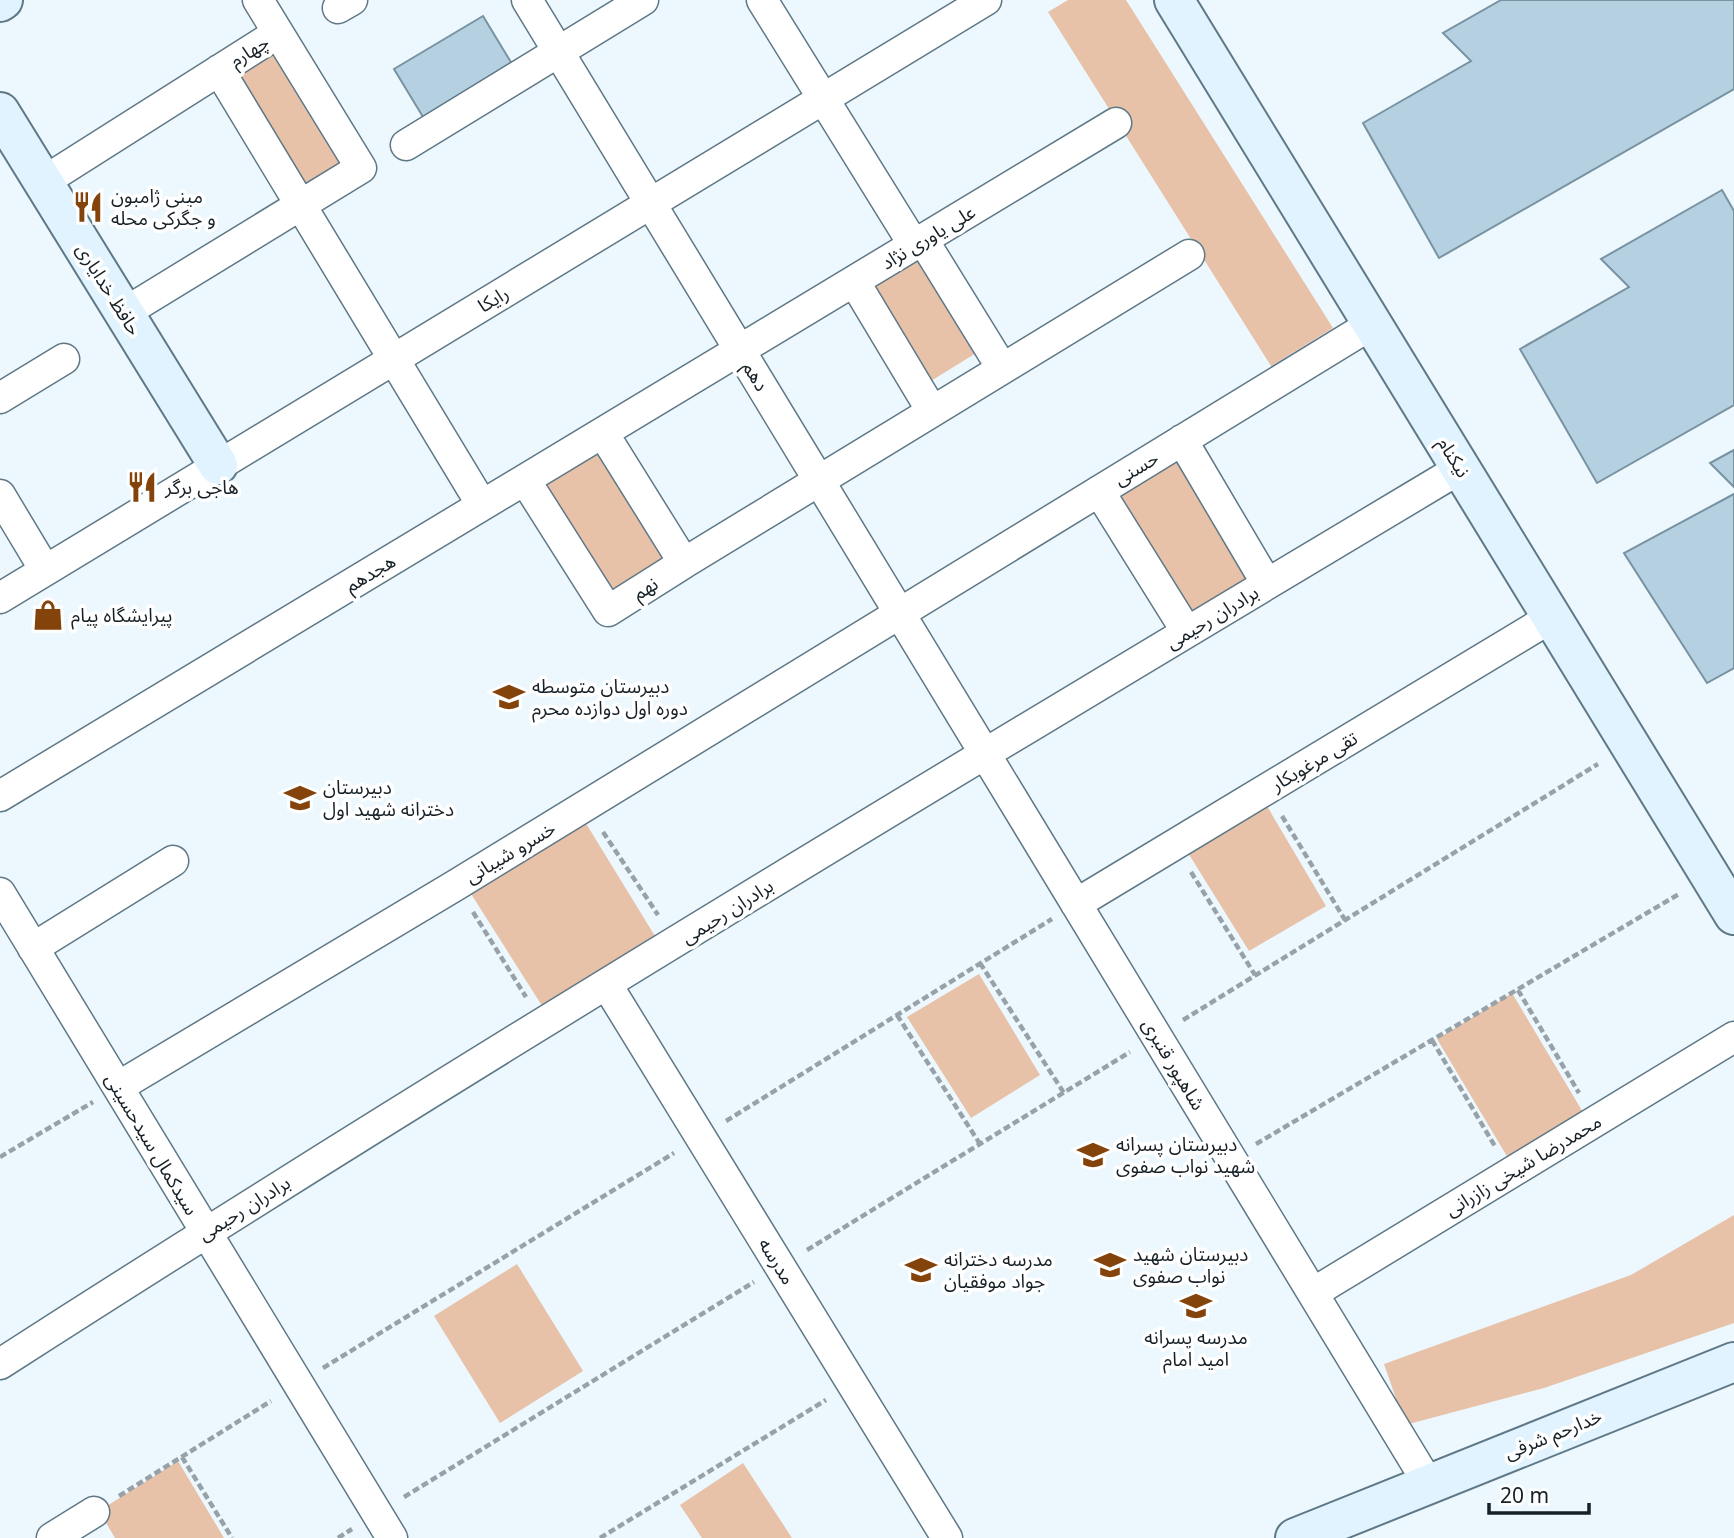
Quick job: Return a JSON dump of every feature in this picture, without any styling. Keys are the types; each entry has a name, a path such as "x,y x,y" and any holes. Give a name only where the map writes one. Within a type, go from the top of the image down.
{"street":[{"path":"258,0 278,33"},
{"name":"دهم","path":"527,0 984,753"},
{"path":"406,145 643,0"},
{"path":"762,0 823,99 1002,368"},
{"name":"رایکا","path":"0,598 986,0"},
{"name":"نیکنام","path":"1174,0 1734,915"},
{"name":"چهارم","path":"300,204 361,169 278,33 219,70 300,204 394,359 482,505"},
{"path":"43,182 219,70"},
{"name":"حافظ خدایاری","path":"0,113 218,465"},
{"name":"علی یاوری نژاد","path":"740,350 1116,123"},
{"path":"124,313 300,204"},
{"path":"603,433 684,563 818,479 1189,256"},
{"path":"855,281 932,411"},
{"name":"حسنی","path":"899,613 1372,324"},
{"name":"هجدهم","path":"0,796 740,350"},
{"path":"0,397 64,359"},
{"path":"1182,440 1267,584"},
{"name":"برادران رحیمی","path":"0,1364 206,1231 984,753 1461,468"},
{"name":"نهم","path":"525,480 608,611 684,563"},
{"path":"1099,491 1187,632"},
{"path":"0,495 46,570"},
{"name":"خسرو شیبانی","path":"118,1087 456,885 899,613"},
{"name":"تقی مرغوبکار","path":"1076,904 1552,617"},
{"name":"شاهپور قنبری","path":"984,753 1428,1483"},
{"path":"33,948 173,861"},
{"name":"سیدکمال سیدحسینی","path":"0,893 384,1526"},
{"name":"مدرسه","path":"607,985 947,1538"},
{"name":"محمدرضا شیخی زازرانی","path":"1312,1293 1734,1037"},
{"name":"خدارحم شرفی","path":"1295,1538 1734,1362"},
{"path":"52,1538 93,1512"}],"path":[{"path":"384,1526 780,1266 1630,744"},
{"path":"1266,790 1345,920"},
{"path":"586,805 676,942"},
{"path":"1175,845 1255,975"},
{"path":"1231,1159 1709,876"},
{"path":"456,885 543,1024"},
{"path":"980,963 1064,1093"},
{"path":"1518,990 1596,1121"},
{"path":"897,1015 980,1144"},
{"path":"1432,1040 1511,1172"},
{"path":"0,1157 118,1087"},
{"path":"93,1512 298,1384"},
{"path":"600,1538 853,1384"},
{"path":"183,1457 232,1538"}],"shaded area":[{"path":"1068,0 1126,0 1333,328 1271,366 1048,12"},
{"path":"282,50 351,162 305,190 237,77"},
{"path":"924,256 981,350 926,384 869,290"},
{"path":"604,444 676,558 606,602 534,487"},
{"path":"1184,456 1257,577 1187,619 1113,499"},
{"path":"1264,801 1326,906 1249,951 1185,848"},
{"path":"582,817 658,941 546,1012 466,886"},
{"path":"979,974 1040,1075 971,1118 907,1017"},
{"path":"1512,993 1584,1114 1508,1158 1437,1039"},
{"path":"1734,1215 1734,1323 1544,1388 1405,1425 1384,1364 1631,1275"},
{"path":"517,1264 583,1371 500,1423 434,1316"},
{"path":"178,1461 224,1538 115,1538 99,1511"},
{"path":"743,1463 792,1538 702,1538 680,1505"}],"building":[{"path":"1501,0 1734,0 1734,89 1439,258 1363,123 1471,61 1443,33"},
{"path":"483,16 512,64 423,117 394,69"},
{"path":"1722,190 1734,211 1734,405 1597,483 1520,349 1629,287 1601,259"},
{"path":"1734,450 1734,487 1710,463"},
{"path":"1734,494 1734,668 1707,683 1624,553"}],"place":[{"name":"مینی ژامبون و جگرکی محله","path":"88,207"},
{"name":"هاجی برگر","path":"142,487"},
{"name":"پیرایشگاه پیام","path":"48,615"},
{"name":"دبیرستان متوسطه دوره اول دوازده محرم","path":"509,697"},
{"name":"دبيرستان دخترانه شهید اول","path":"300,798"},
{"name":"دبیرستان پسرانه شهید نواب صفوی","path":"1093,1155"},
{"name":"دبیرستان شهید نواب صفوی","path":"1110,1265"},
{"name":"مدرسه دخترانه جواد موفقیان","path":"921,1270"},
{"name":"مدرسه پسرانه امید امام","path":"1196,1306"}]}
